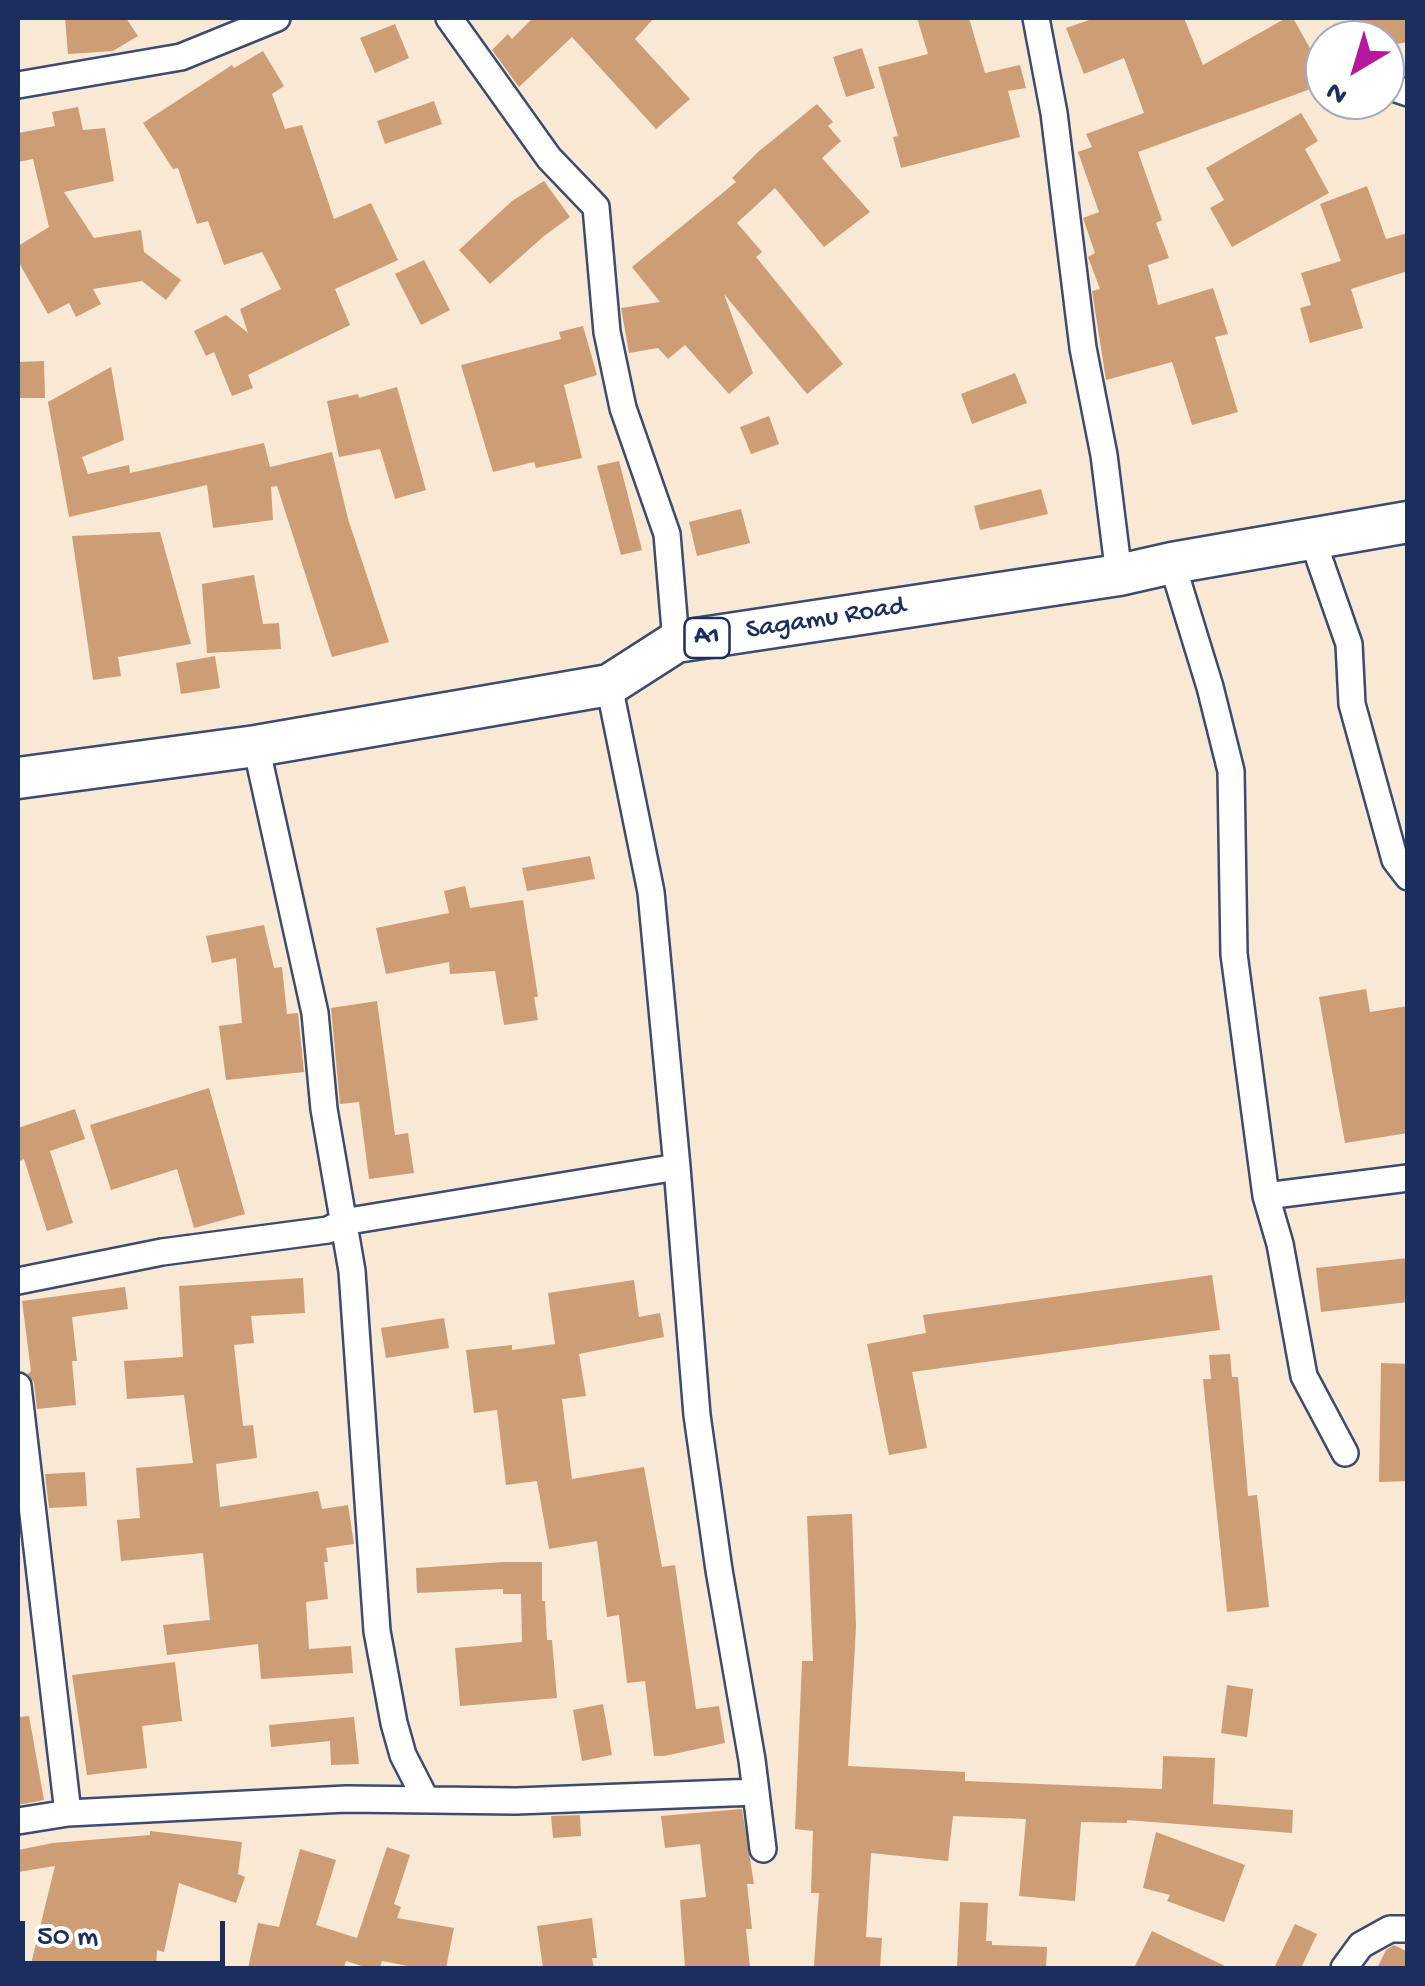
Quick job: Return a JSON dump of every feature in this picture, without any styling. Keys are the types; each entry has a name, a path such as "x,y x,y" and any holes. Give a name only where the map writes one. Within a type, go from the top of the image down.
{"highway":[{"name":"Sagamu Road","path":"18,778 256,746 609,685 676,642 1120,575 1408,522"}],"street":[{"path":"18,85 180,57 277,18"},
{"path":"448,18 549,158 596,207 607,332 623,408 667,534 676,642"},
{"path":"1036,18 1054,113 1083,348 1104,455 1120,575"},
{"path":"1313,541 1349,644 1352,704 1394,860 1408,876"},
{"path":"1172,563 1231,771 1234,954 1266,1196 1280,1244 1304,1376 1345,1454"},
{"path":"609,685 650,892 678,1167 696,1415 763,1849"},
{"path":"256,746 315,1013 324,1110 352,1271 378,1630 399,1739 425,1798"},
{"path":"18,1281 162,1252 328,1230 343,1222 678,1167"},
{"path":"1266,1196 1408,1178"},
{"path":"18,1386 68,1813"},
{"path":"18,1820 68,1813 425,1798 516,1801 756,1792"},
{"path":"1344,1968 1361,1945 1390,1929 1408,1929"}],"building":[{"path":"65,18 126,18 138,36 113,51 68,54"},
{"path":"533,18 654,18 635,39 690,99 656,129 572,37 519,87 492,50 508,34 512,39"},
{"path":"917,18 969,18 985,73 1020,65 1026,88 1008,91 1020,137 901,168 893,137 898,136 878,67 928,54"},
{"path":"1095,18 1184,18 1203,65 1286,18 1293,18 1305,39 1305,91 1138,152 1162,220 1156,223 1169,258 1148,265 1158,305 1213,288 1228,334 1215,337 1238,412 1192,425 1172,362 1106,380 1092,291 1100,289 1088,257 1095,253 1083,218 1099,212 1078,152 1092,147 1086,134 1144,113 1124,58 1084,74 1066,28"},
{"path":"1408,18 1408,42 1405,43 1405,20 1351,20"},
{"path":"395,24 409,58 375,73 360,38"},
{"path":"862,48 875,88 846,97 833,57"},
{"path":"263,51 284,86 272,94 285,129 302,125 334,219 371,203 398,260 335,289 350,325 248,375 253,388 232,396 214,352 206,356 194,331 226,315 248,333 240,309 281,289 262,252 224,265 208,221 197,224 178,168 173,169 143,123 232,65 234,68"},
{"path":"434,101 442,124 385,144 377,121"},
{"path":"817,104 833,122 828,126 841,141 822,158 870,212 824,247 775,188 737,223 762,252 756,257 843,364 807,394 724,294 753,373 729,394 685,345 668,359 658,348 629,353 621,308 660,302 632,267 736,182 732,178 758,152"},
{"path":"78,107 83,130 105,128 114,181 64,192 94,238 141,230 144,252 181,280 166,300 142,281 93,289 101,304 76,317 69,303 48,314 18,261 18,246 49,227 33,159 18,162 18,133 55,126 52,112"},
{"path":"1301,113 1318,141 1305,149 1329,193 1232,247 1210,208 1224,200 1206,168"},
{"path":"544,181 570,217 490,284 459,250 512,201"},
{"path":"1367,186 1386,239 1408,233 1408,271 1351,289 1363,328 1310,343 1300,308 1311,305 1301,273 1341,261 1320,204"},
{"path":"424,260 450,310 421,325 395,274"},
{"path":"583,326 597,375 564,385 582,458 536,468 534,462 493,472 461,365 561,339 559,332"},
{"path":"44,361 45,398 18,398 18,362"},
{"path":"111,367 124,440 82,457 88,474 129,465 130,473 264,443 270,467 332,452 348,519 389,642 332,657 277,486 271,487 273,520 213,528 207,485 69,517 48,402"},
{"path":"1015,373 1027,403 972,424 961,394"},
{"path":"397,387 426,490 395,499 380,449 339,457 327,401 358,394 359,398"},
{"path":"769,416 779,444 751,454 740,427"},
{"path":"619,461 642,550 621,555 597,466"},
{"path":"1041,489 1048,514 980,530 974,506"},
{"path":"741,509 750,543 697,556 689,522"},
{"path":"160,532 191,644 118,657 121,676 93,680 72,536"},
{"path":"254,575 263,624 279,623 281,649 207,653 202,584"},
{"path":"215,656 220,688 181,694 176,663"},
{"path":"590,856 595,879 527,891 522,868"},
{"path":"465,886 470,908 523,900 538,1020 504,1025 495,971 450,974 449,962 386,974 376,928 449,913 444,891"},
{"path":"264,925 274,968 282,967 287,1014 298,1013 304,1072 226,1080 219,1026 242,1023 236,958 212,963 206,936"},
{"path":"1366,989 1370,1012 1408,1006 1408,1133 1345,1143 1319,997"},
{"path":"377,1001 395,1135 408,1133 414,1173 369,1179 359,1102 340,1104 331,1008"},
{"path":"209,1088 245,1214 194,1228 177,1169 111,1190 90,1125"},
{"path":"75,1109 85,1139 50,1151 73,1223 47,1231 24,1159 18,1162 18,1128"},
{"path":"1408,1258 1408,1302 1321,1312 1316,1268"},
{"path":"1212,1275 1220,1330 912,1372 927,1448 889,1455 867,1344 926,1333 923,1315"},
{"path":"303,1278 305,1313 251,1316 254,1343 234,1345 243,1426 253,1425 257,1458 216,1464 220,1507 318,1491 322,1509 348,1505 354,1544 326,1548 328,1599 306,1602 309,1649 351,1646 353,1673 261,1679 258,1644 167,1655 163,1625 210,1620 203,1553 121,1561 117,1520 140,1518 136,1468 193,1463 184,1395 127,1399 124,1361 183,1357 179,1286"},
{"path":"634,1280 639,1317 660,1313 664,1337 579,1354 586,1396 562,1399 572,1479 644,1467 662,1567 675,1565 696,1709 719,1706 725,1743 664,1756 654,1756 645,1681 627,1683 619,1615 607,1617 597,1541 549,1549 537,1481 506,1485 497,1410 474,1413 466,1350 512,1345 512,1350 555,1344 548,1293"},
{"path":"125,1287 128,1309 72,1317 76,1405 37,1409 34,1383 28,1374 31,1371 22,1301"},
{"path":"444,1318 449,1348 386,1358 381,1328"},
{"path":"1230,1354 1232,1377 1238,1377 1248,1496 1257,1495 1269,1607 1227,1612 1203,1379 1211,1379 1209,1355"},
{"path":"1381,1363 1408,1364 1408,1481 1379,1482"},
{"path":"85,1472 87,1506 49,1508 45,1474"},
{"path":"852,1514 856,1627 848,1766 965,1772 965,1781 1162,1789 1163,1756 1215,1758 1213,1804 1293,1810 1292,1833 1127,1820 1081,1822 1075,1901 1019,1896 1026,1819 953,1816 948,1861 871,1853 866,1937 882,1938 880,1968 814,1966 819,1893 811,1893 813,1831 795,1829 802,1661 813,1661 807,1516"},
{"path":"542,1562 542,1601 547,1640 552,1640 557,1698 460,1706 455,1648 522,1642 521,1594 503,1594 503,1589 417,1593 416,1568"},
{"path":"175,1662 182,1721 142,1726 147,1768 87,1775 72,1675"},
{"path":"1227,1685 1253,1689 1247,1737 1221,1733"},
{"path":"603,1704 612,1755 582,1761 573,1710"},
{"path":"29,1716 44,1800 18,1805 18,1717"},
{"path":"354,1717 359,1764 331,1765 330,1741 271,1747 269,1725"},
{"path":"742,1809 754,1884 747,1884 752,1929 746,1929 750,1968 685,1968 680,1900 706,1897 700,1844 665,1848 661,1816"},
{"path":"580,1815 581,1836 553,1838 551,1816"},
{"path":"150,1831 242,1842 238,1874 245,1877 236,1903 179,1883 164,1952 157,1950 156,1968 30,1968 55,1866 18,1872 18,1850 53,1843 150,1835"},
{"path":"1156,1832 1245,1865 1224,1922 1167,1901 1170,1895 1143,1888"},
{"path":"387,1847 410,1855 394,1904 401,1907 397,1918 454,1928 446,1968 418,1968 382,1961 380,1968 368,1968 346,1961 344,1968 248,1968 258,1923 279,1927 300,1849 336,1860 316,1925 357,1938"},
{"path":"960,1902 988,1903 986,1941 992,1941 992,1945 1047,1947 1046,1968 957,1968"},
{"path":"592,1918 597,1958 592,1958 594,1968 543,1968 537,1926"},
{"path":"1295,1924 1317,1934 1301,1968 1274,1968"},
{"path":"1152,1931 1229,1968 1134,1968"},
{"path":"1394,1945 1408,1952 1408,1968 1377,1968 1386,1950"}]}
